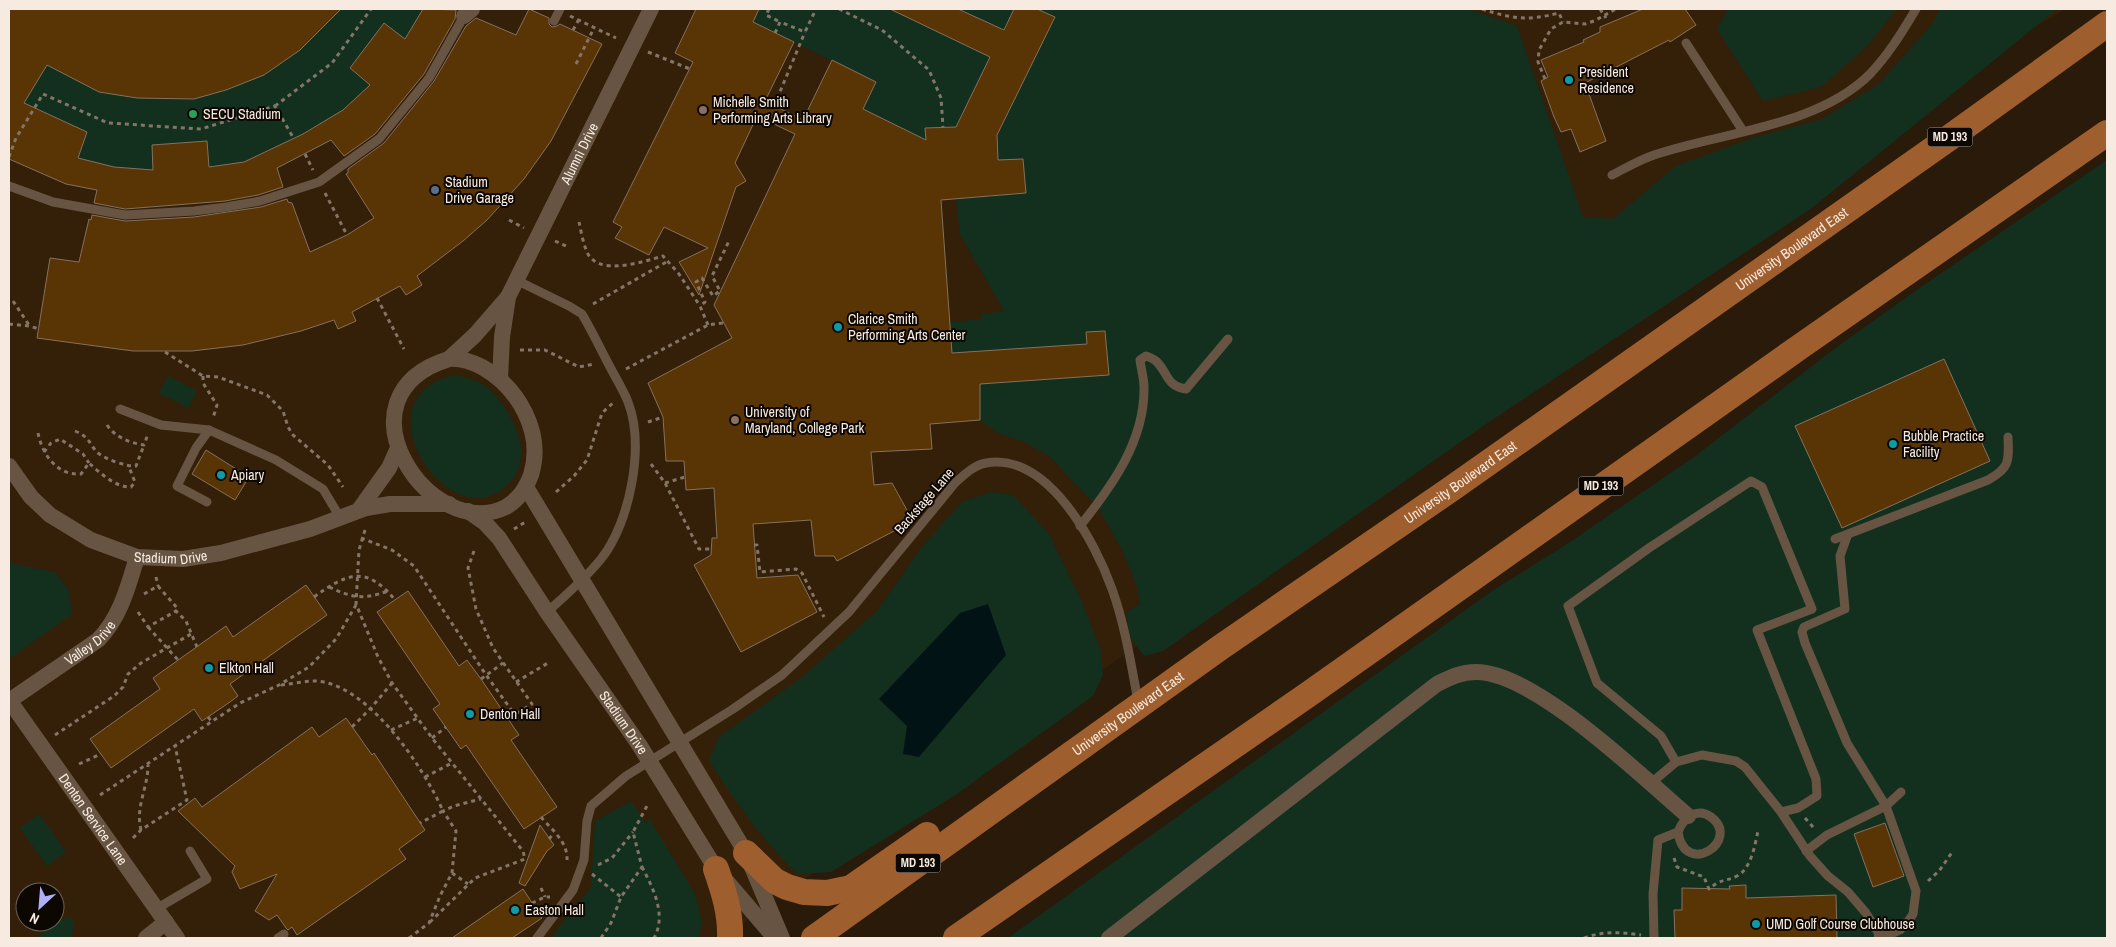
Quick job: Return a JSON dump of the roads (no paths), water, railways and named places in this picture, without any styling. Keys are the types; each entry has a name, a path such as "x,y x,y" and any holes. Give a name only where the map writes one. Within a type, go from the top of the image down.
{"main road":[{"path":"2062,55 2096,9"},
{"name":"University Boulevard East","path":"814,938 1022,787 1539,427 1941,144 2107,24"},
{"name":"MD 193","path":"957,937 1266,724 1801,346 2107,133"},
{"path":"746,853 775,881 786,887 811,892 827,892 851,888 978,799 1022,787"},
{"path":"716,869 726,901 730,922 730,938"}],"street":[{"name":"Alumni Drive","path":"508,297 651,9"},
{"path":"449,359 477,365 500,379 517,399 527,417 534,436 534,464 526,487 516,500 496,512 480,514 468,511 449,504 428,492 419,482 398,448 394,418 402,392 416,375 449,359 475,335 508,297"},
{"path":"500,379 502,337 508,297"},
{"path":"360,510 389,468 398,448"},
{"name":"Stadium Drive","path":"9,466 31,497 50,515 91,540 137,557 184,559 222,552 341,519 360,510 390,504 449,504"},
{"path":"526,487 746,853 782,938"},
{"name":"Stadium Drive","path":"468,511 485,522 499,538 546,612 650,761 716,869 775,938"},
{"name":"Valley Drive","path":"9,701 98,640 109,629 117,615 137,557"},
{"path":"1110,938 1437,684 1457,674 1477,672 1491,674 1508,679 1526,688 1569,716 1688,816"},
{"name":"Denton Service Lane","path":"9,701 177,938"},
{"path":"146,938 166,922"}],"lane":[{"path":"554,21 560,9"},
{"path":"1612,175 1651,156 1800,115 1838,98 1868,75 1888,53 1916,9"},
{"path":"9,186 53,202 125,215 226,207 267,199 319,182 379,139 429,78 468,12"},
{"path":"1686,43 1743,131"},
{"path":"516,280 578,311 624,394 632,416 634,466 631,486 622,516 608,548 583,580 546,612"},
{"path":"1080,526 1106,494 1127,458 1138,428 1144,387 1140,360 1146,356 1157,361 1168,381 1179,388 1186,389 1228,339"},
{"path":"120,409 161,424 209,430 276,460 323,489 341,519"},
{"path":"207,502 177,486 196,448 209,430"},
{"path":"1835,539 2001,473 2009,461 2008,437"},
{"name":"Backstage Lane","path":"537,938 573,890 581,871 587,821 592,806 619,782 733,709 782,674 831,631 870,588 955,483 966,472 977,466 992,462 1012,464 1036,475 1048,484 1067,506 1103,565 1113,591 1128,648 1138,706"},
{"path":"1676,762 1661,736 1597,683 1568,606 1658,543 1751,482 1762,487 1812,609 1757,630 1816,779 1817,796 1798,808 1781,812"},
{"path":"1650,784 1676,762 1702,755 1736,761 1746,767 1781,812 1806,851 1828,876 1848,892 1866,913 1878,936 1900,930 1907,923 1913,914 1916,891 1886,806 1847,743 1802,632 1804,627 1845,609 1840,556 1848,534"},
{"path":"1806,851 1827,835 1886,806 1901,792"},
{"path":"1696,813 1706,814 1712,818 1720,830 1718,842 1710,851 1702,854 1692,853 1685,848 1678,832 1688,816 1696,813"},
{"path":"1654,938 1652,894 1658,840 1678,832"},
{"path":"156,909 207,879 190,851"}],"place":[{"name":"President Residence","path":"1569,80"},
{"name":"Michelle Smith Performing Arts Library","path":"703,110"},
{"name":"SECU Stadium","path":"193,114"},
{"name":"Stadium Drive Garage","path":"435,190"},
{"name":"Clarice Smith Performing Arts Center","path":"838,327"},
{"name":"University of Maryland, College Park","path":"735,420"},
{"name":"Bubble Practice Facility","path":"1893,444"},
{"name":"Apiary","path":"221,475"},
{"name":"Elkton Hall","path":"209,668"},
{"name":"Denton Hall","path":"470,714"},
{"name":"Easton Hall","path":"515,910"},
{"name":"UMD Golf Course Clubhouse","path":"1756,924"}]}
